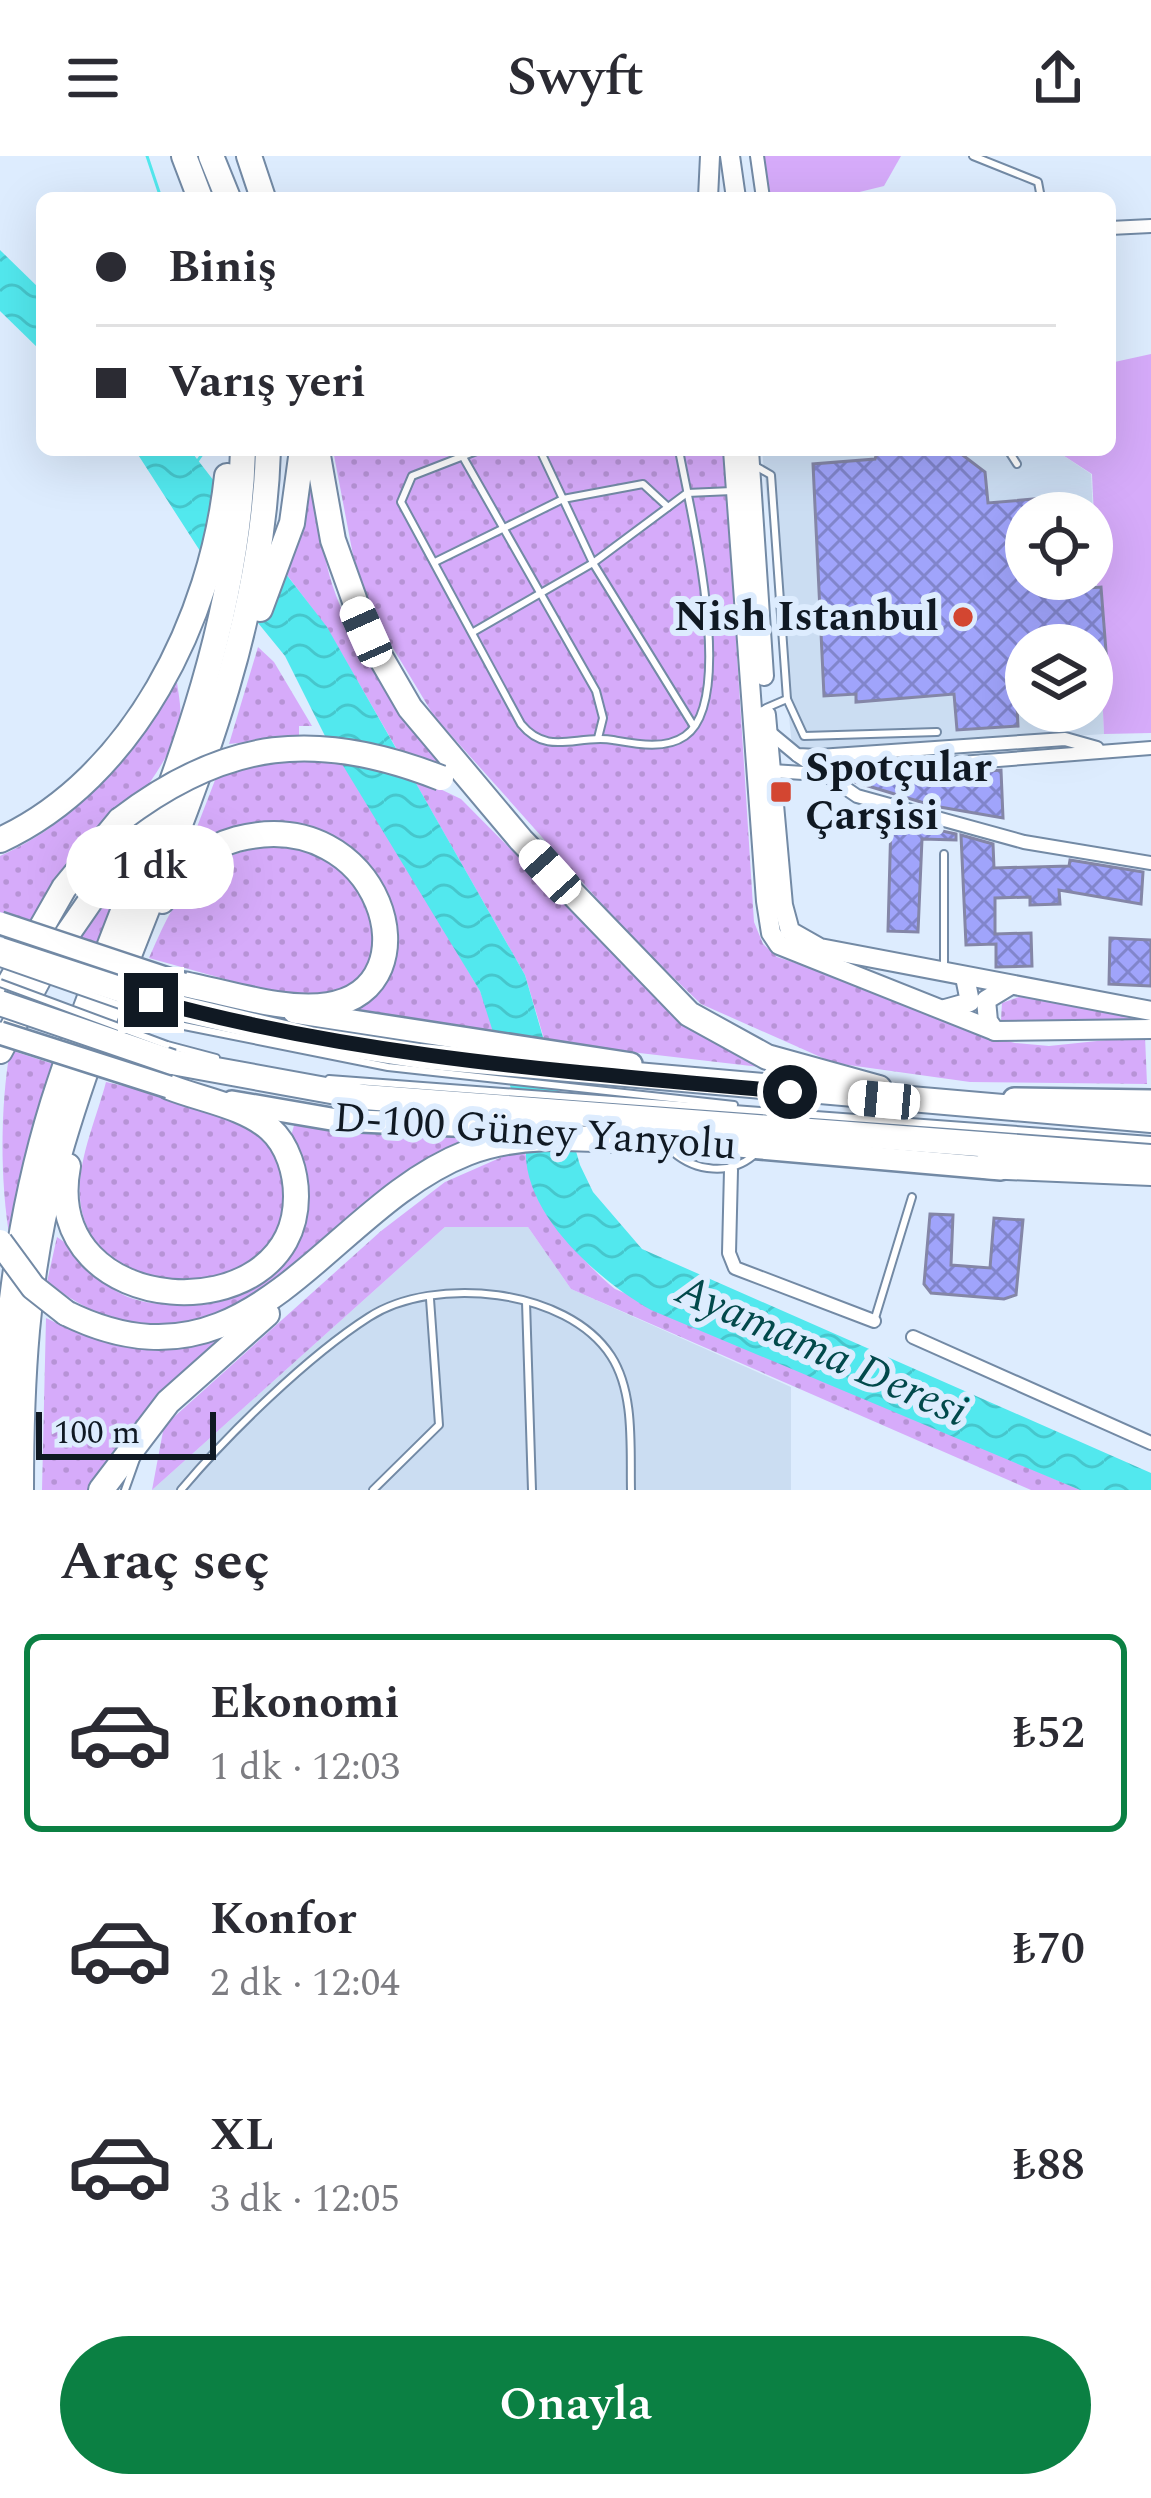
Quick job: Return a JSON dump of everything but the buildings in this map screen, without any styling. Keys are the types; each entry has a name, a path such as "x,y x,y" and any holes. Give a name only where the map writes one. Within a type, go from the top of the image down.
{"highway":[{"path":"184,156 198,192"},
{"path":"212,156 226,192"},
{"path":"249,156 260,192"},
{"path":"0,840 60,806 113,752 154,692 191,618 210,564 229,456"},
{"path":"1,1490 6,1335 34,1168 87,1007 187,738 225,606 243,456"},
{"path":"250,626 268,456"},
{"path":"21,1490 24,1363 34,1273 54,1171 130,956 200,779 236,664 287,538 301,456"},
{"path":"318,456 333,540 366,632 410,708 521,840 660,989 713,1030 793,1066 921,1102"},
{"path":"0,1051 46,965 146,823 187,738"},
{"path":"521,840 441,778 350,751 278,748 211,764 119,820 64,889 0,1001 170,1065 364,1097 1151,1156"},
{"path":"130,956 181,872 208,851 250,836 289,833 319,840 354,867 376,897 385,924 383,954 365,985 336,1004 177,1005"},
{"path":"0,950 177,1005 387,1052 782,1101 921,1102 1151,1120"},
{"path":"85,1087 65,1188 78,1239 103,1267 137,1287 169,1293 213,1289 250,1274 284,1245 296,1206 292,1168 268,1127 170,1065"},
{"path":"0,1242 33,1287 67,1313 135,1334 203,1331 258,1307 439,1166 494,1144 527,1139 696,1143"},
{"path":"985,1166 1151,1173"},
{"path":"101,1490 142,1432 349,1238"}],"main road":[{"path":"708,192 710,156"},
{"path":"730,156 735,192"},
{"path":"733,456 772,933 790,952 995,1031 1151,1029"},
{"path":"750,458 766,708 783,905 790,931 820,948 1151,1011"},
{"path":"0,923 177,1005"},
{"path":"945,1009 970,1002 965,977"},
{"path":"995,1031 988,1021 986,1000 1014,985"},
{"name":"D-100 Güney Yanyolu","path":"0,1033 170,1065 338,1120 592,1132 1151,1184"},
{"path":"974,1108 1022,1099 1151,1102"}],"street":[{"path":"757,156 762,192"},
{"path":"1116,228 1151,226"},
{"path":"768,731 819,774 857,796 967,822 1024,842 1151,863"},
{"path":"797,754 885,755 1065,740 1098,748 1151,748"},
{"path":"772,771 819,774 1066,759 1098,748"},
{"path":"731,1170 729,1253 735,1268 874,1321"},
{"path":"913,1337 1148,1441 1151,1425"}],"lane":[{"path":"974,156 992,167 1029,176 1038,182 1040,192"},
{"path":"454,456 412,476 401,502 532,738 552,746 598,738 654,746 684,737 694,726 710,687 710,641 680,456"},
{"path":"462,456 596,691 603,718 598,738"},
{"path":"543,456 593,562 694,726"},
{"path":"1012,456 1017,464"},
{"path":"750,458 771,475 787,699 804,736 937,732"},
{"path":"435,562 502,525 563,499 643,484 669,508"},
{"path":"475,631 593,562 687,493 736,491"},
{"path":"766,708 787,699"},
{"path":"944,854 944,972"},
{"path":"0,963 177,1005"},
{"path":"0,983 170,1065 256,1067 363,1083 782,1101 1151,1140"},
{"path":"668,1144 686,1162 731,1170 760,1148"},
{"path":"874,1321 912,1197"},
{"path":"181,1490 223,1440 370,1316 430,1298 496,1293 573,1320 610,1354 625,1386 631,1490"},
{"path":"374,1490 439,1425 430,1298"},
{"path":"526,1301 532,1490"},
{"path":"125,1490 142,1432"}],"shaded area":[{"path":"761,156 901,156 884,186 860,192 765,192"},
{"path":"1151,354 1151,733 1104,734 1113,732 1113,624 1099,624 1098,600 1113,600 1113,492 1093,492 1092,474 1064,456 1116,456 1116,362"},
{"path":"334,456 724,456 754,922 763,944 777,957 889,993 970,1032 1015,1043 1049,1046 1145,1036 1147,1084 970,1082 834,1063 701,1004 634,940 434,716 373,615 353,555"},
{"name":"Nish Istanbul","path":"763,456 1064,456 1091,474 1092,492 1005,492 1005,600 1097,600 1098,624 1005,624 1005,732 1104,732 793,756"},
{"path":"312,474 328,571 354,636 397,706 450,771 399,753 327,628 287,575"},
{"path":"258,647 274,662 312,726 299,726 299,736 229,744"},
{"path":"176,673 180,720 173,743 140,796 33,924 0,912 0,856 57,823 103,780"},
{"path":"343,759 480,991 498,1038 346,1012 385,960 395,923 375,883 325,838 284,824 263,825 187,853 217,775 260,761"},
{"path":"411,775 461,799 681,1021 777,1069 545,1042 525,975"},
{"path":"278,844 319,852 345,872 372,911 375,956 354,990 293,998 149,958 171,912 194,879 228,857"},
{"path":"128,873 97,946 79,940"},
{"path":"1027,994 1141,1020 1019,1025 1001,1020 1002,1003"},
{"path":"10,1050 53,1064 10,1240 2,1145"},
{"path":"106,1082 222,1109 267,1138 286,1182 282,1222 262,1252 230,1272 192,1280 153,1277 118,1263 92,1236 80,1184"},
{"path":"295,1122 460,1136 464,1142 413,1171 268,1285 218,1312 165,1325 108,1316 47,1282 57,1237 107,1285 152,1303 192,1300 268,1276 295,1247 307,1210 305,1172 291,1136"},
{"path":"511,1153 525,1153 560,1228 615,1289 1080,1490 1031,1490 571,1289 528,1227 445,1227 152,1490 164,1426 381,1231 445,1182"},
{"path":"445,1227 528,1227 571,1289 791,1387 791,1490 152,1490"},
{"path":"46,1318 94,1337 137,1344 230,1330 115,1451 91,1490 42,1490"}],"water":[{"path":"0,250 36,285 36,346 0,311"},
{"name":"Ayamama Deresi","path":"139,456 195,456 327,627 525,975 580,1165 593,1192 642,1249 1151,1473 1151,1490 1080,1490 651,1310 585,1261 547,1216 534,1191 527,1139 480,991 325,736 285,656 202,554"}],"waterway":[{"path":"147,156 159,192"},
{"path":"196,463 201,456"}],"place":[{"name":"Nish Istanbul","path":"963,617"},
{"name":"Spotçular Çarşisi","path":"781,792"}],"route":[{"path":"151,1000 256,1028 387,1052 790,1092"}]}
